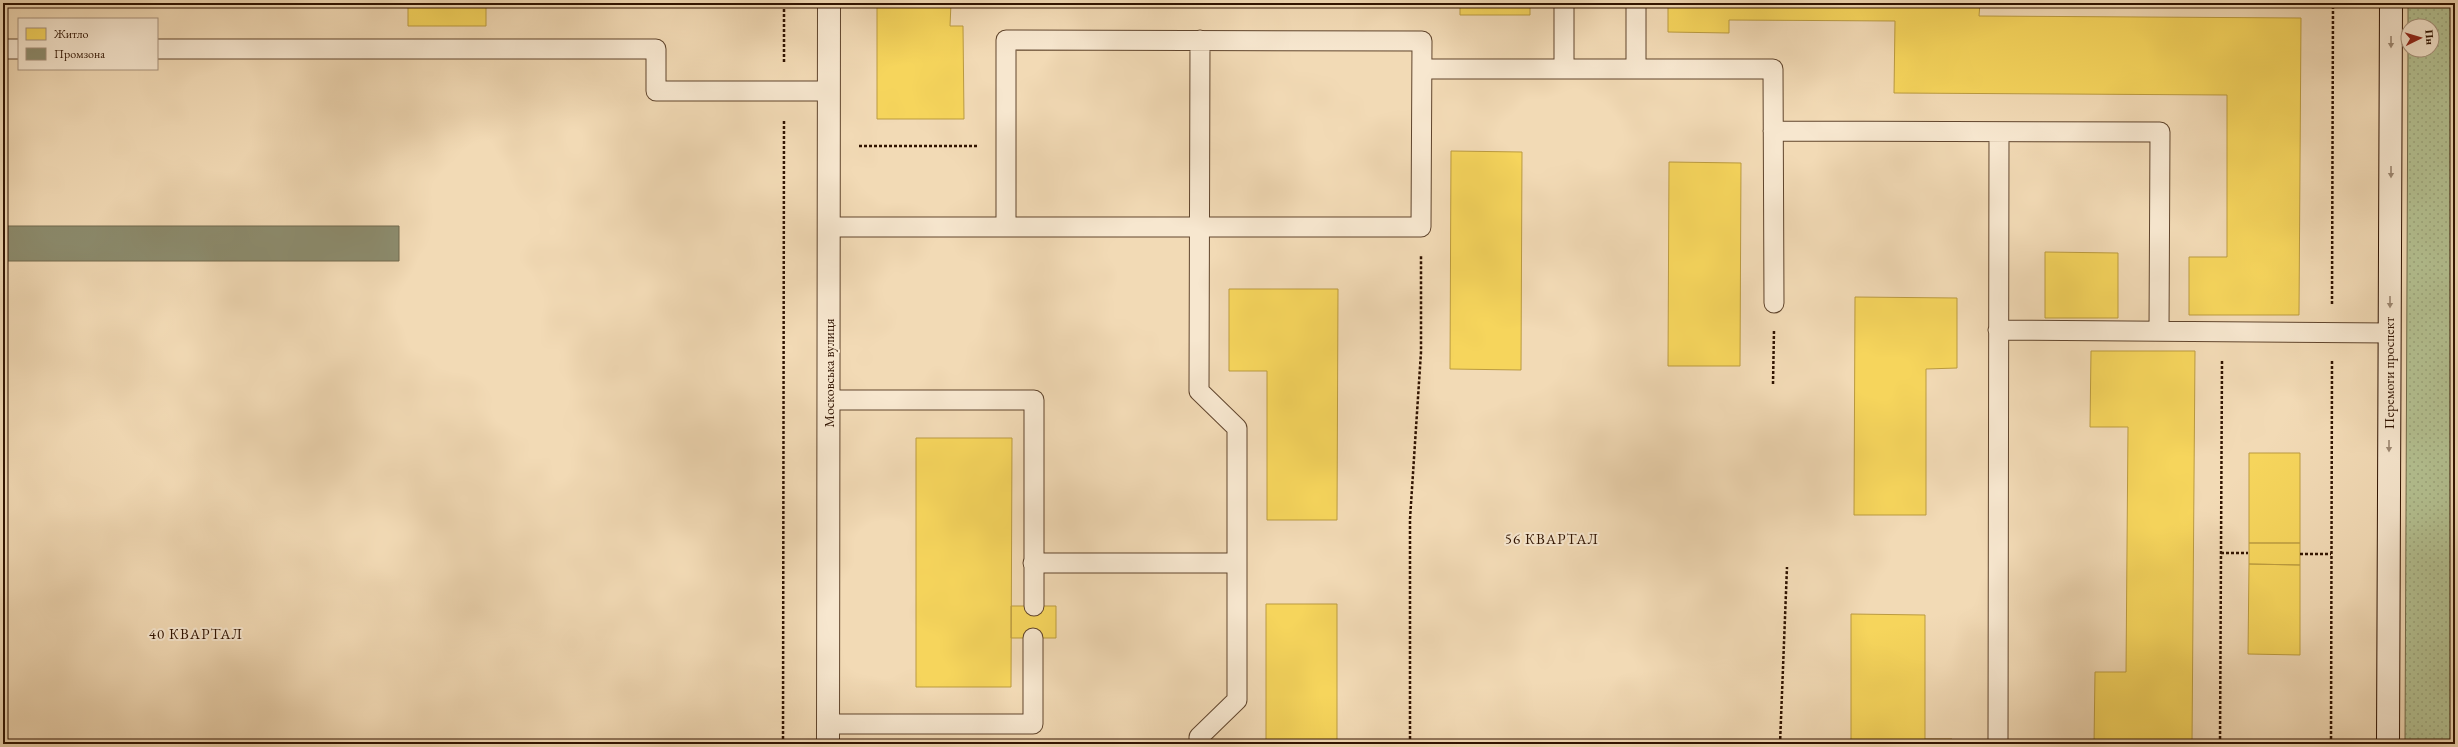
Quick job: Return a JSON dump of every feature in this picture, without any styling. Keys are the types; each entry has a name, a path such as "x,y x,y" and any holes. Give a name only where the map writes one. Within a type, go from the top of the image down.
{"main road":[{"name":"Московська вулиця","path":"828,734 829,3"},
{"name":"Перемоги проспект","path":"2388,744 2391,3"}],"lane":[{"path":"1564,3 1564,69"},
{"path":"1636,3 1636,69"},
{"path":"829,227 1006,227 1199,227 1422,227 1422,41 1006,40 1006,227"},
{"path":"1198,744 1199,737 1237,700 1237,428 1199,391 1200,40"},
{"path":"3,49 18,49"},
{"path":"158,49 656,49 656,91 829,91"},
{"path":"1422,69 1773,69 1774,303"},
{"path":"1773,131 2160,132 2159,331"},
{"path":"1998,744 1999,132"},
{"path":"1998,330 2390,332"},
{"path":"828,400 1034,400 1034,606"},
{"path":"1033,563 1237,563"},
{"path":"828,734 1033,724 1033,638"}],"path":[{"path":"783,744 784,3"},
{"path":"2330,744 2333,3"},
{"path":"854,146 1006,146"},
{"path":"1410,744 1410,519 1421,352 1422,227"},
{"path":"1773,384 1774,303"},
{"path":"2220,744 2222,331"},
{"path":"2221,553 2248,553"},
{"path":"2300,554 2331,554"},
{"path":"1780,744 1787,567"}],"green space":[{"path":"2408,3 2455,3 2455,744 2405,744 2408,58 2440,58 2440,18 2408,18"}],"building: Житло":[{"path":"3,3 486,3 486,26 408,26 408,7 3,7"},
{"path":"877,3 951,3 950,26 963,26 964,119 877,119"},
{"path":"1460,3 1530,3 1530,15 1460,15"},
{"path":"1668,3 1980,3 1979,16 2301,18 2299,315 2189,315 2189,257 2227,257 2227,95 1894,93 1895,21 1729,20 1729,33 1668,32"},
{"path":"1451,151 1522,152 1521,370 1450,369"},
{"path":"1669,162 1741,163 1740,366 1668,366"},
{"path":"2045,252 2118,253 2118,318 2045,318"},
{"path":"1229,289 1338,289 1337,520 1267,520 1267,371 1229,371"},
{"path":"1855,297 1957,298 1957,368 1926,369 1926,515 1854,515"},
{"path":"2091,351 2195,351 2192,744 2094,744 2095,672 2126,672 2128,427 2090,427"},
{"path":"916,438 1012,438 1011,687 916,687"},
{"path":"2249,453 2300,453 2300,543 2249,543"},
{"path":"2249,543 2300,543 2300,565 2249,564"},
{"path":"2249,564 2300,565 2300,655 2248,654"},
{"path":"1266,604 1337,604 1337,744 1266,744"},
{"path":"1011,606 1056,606 1056,638 1011,638"},
{"path":"1851,614 1925,615 1925,739 1952,739 1952,744 1851,744"}],"building: Промзона":[{"path":"3,226 399,226 399,261 3,261"}],"district":[{"name":"56 КВАРТАЛ","path":"1552,539"},
{"name":"40 КВАРТАЛ","path":"196,634"}]}
